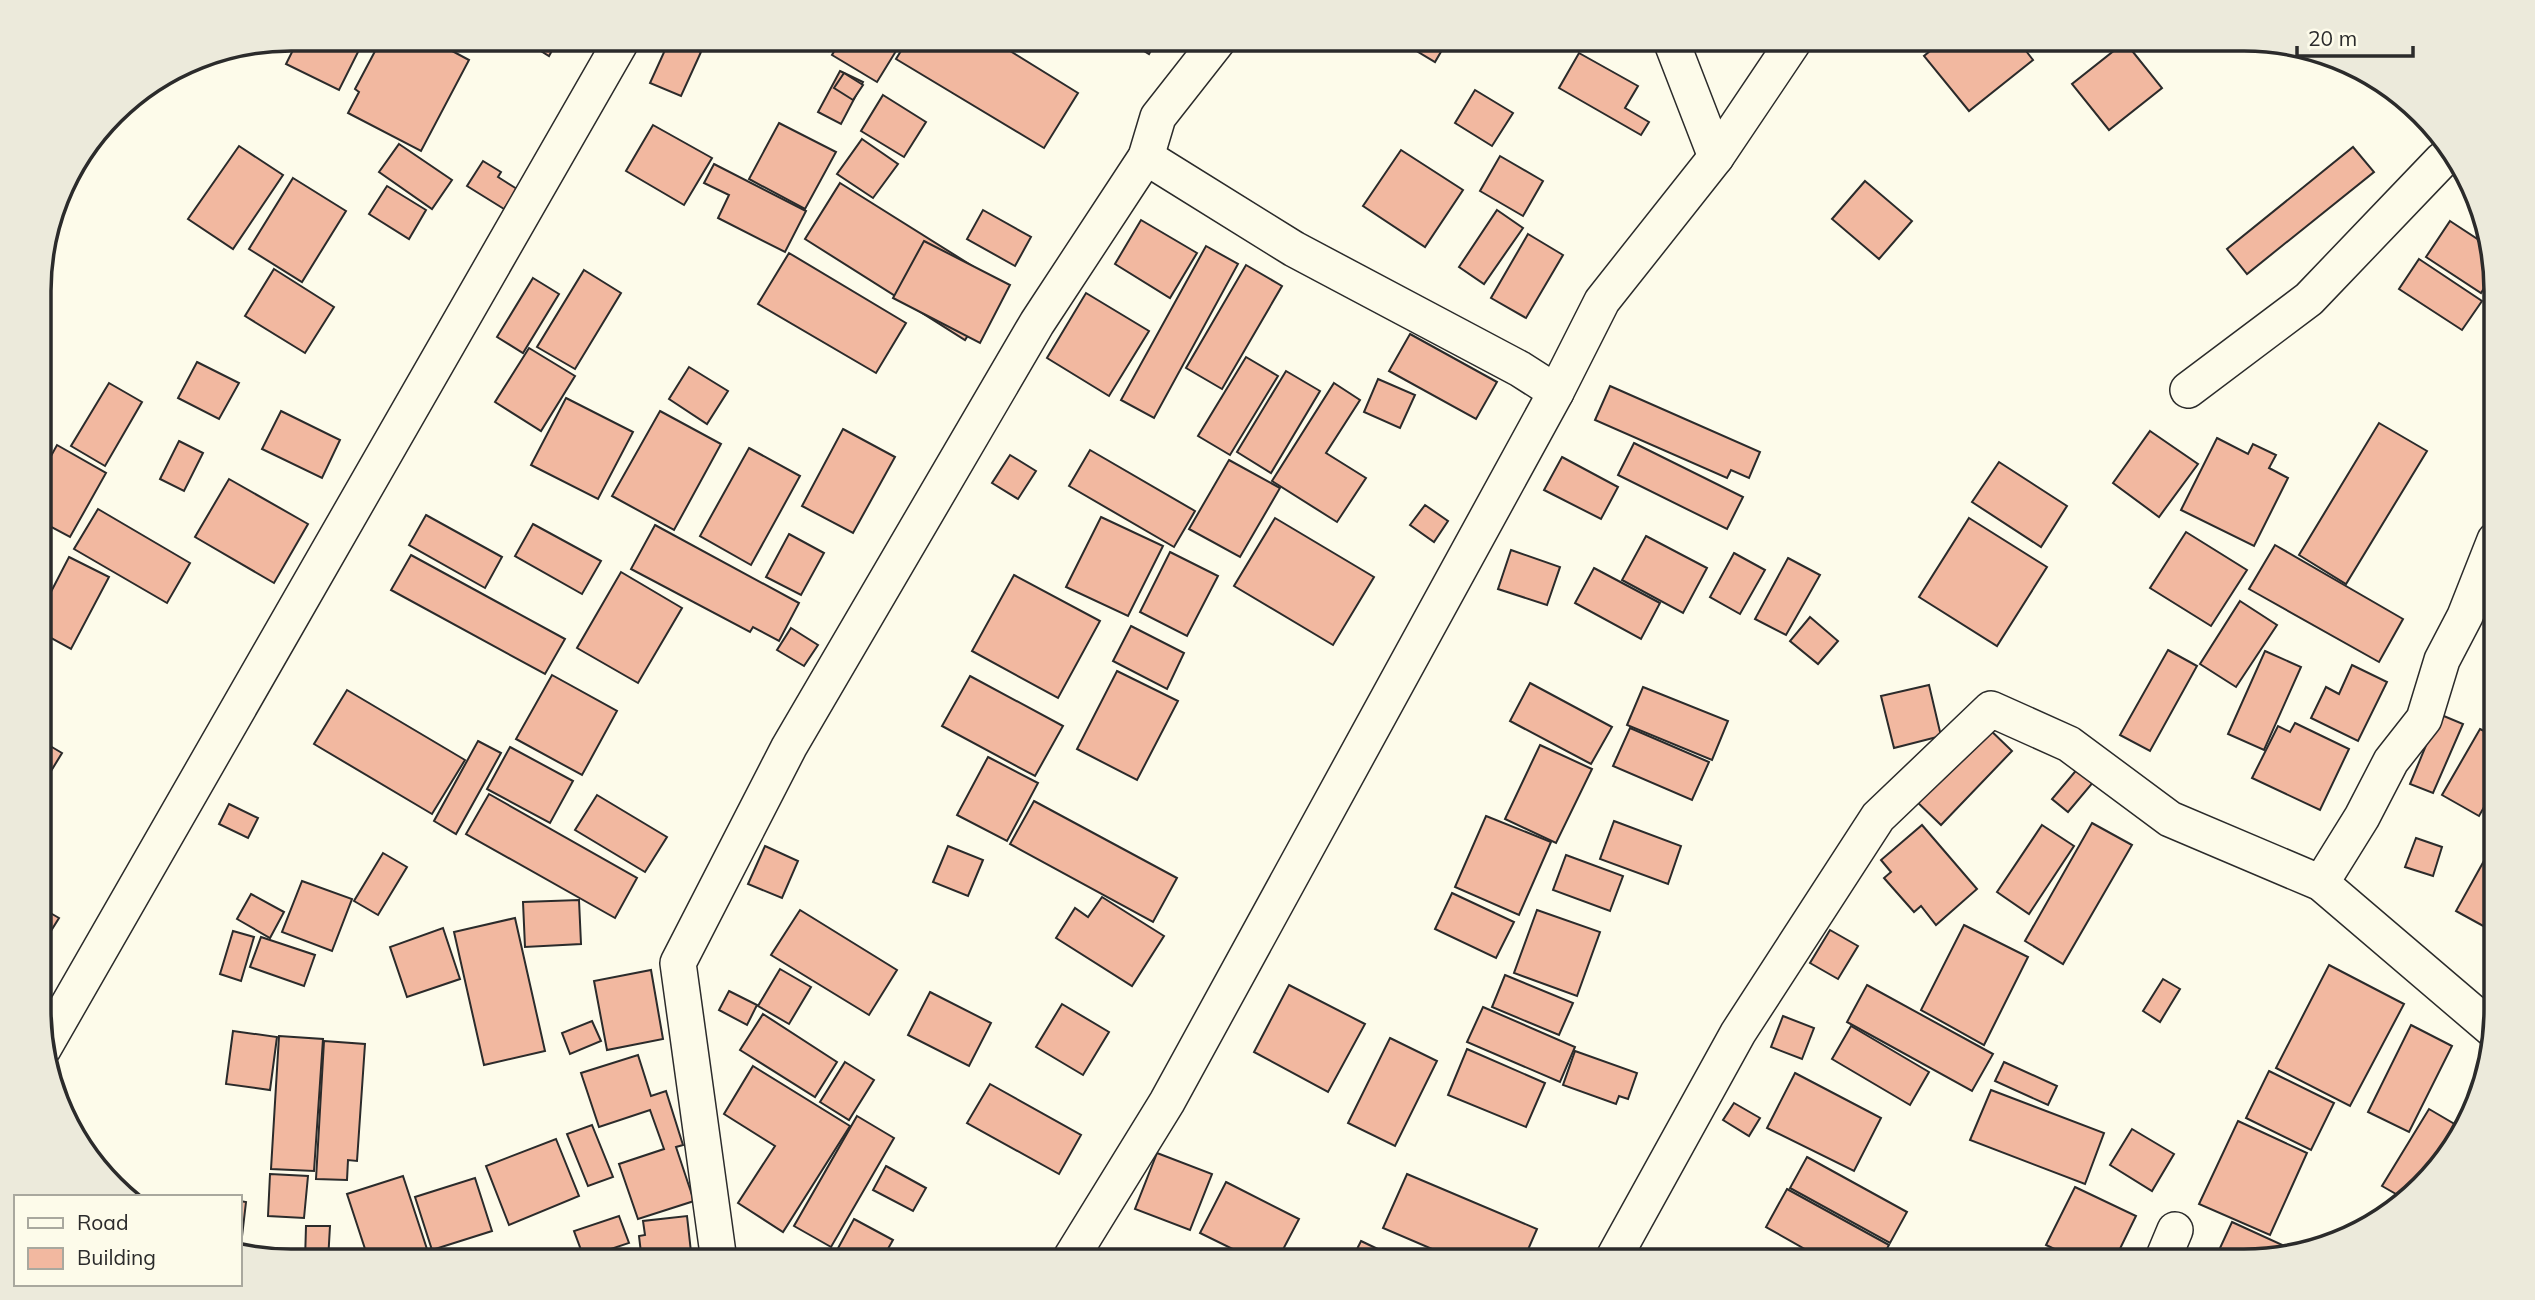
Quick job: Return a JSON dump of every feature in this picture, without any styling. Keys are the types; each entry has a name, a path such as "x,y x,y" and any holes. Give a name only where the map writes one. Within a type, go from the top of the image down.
{"street":[{"path":"52,1033 616,51"},
{"path":"717,1249 678,963 789,747 1037,323 1146,157 1158,117 1210,51"},
{"path":"1675,51 1716,156"},
{"path":"1076,1249 1167,1102 1556,392 1602,301 1716,156 1787,51"},
{"path":"1146,157 1294,250 1520,369 1556,392"},
{"path":"2188,390 2309,299 2444,159"},
{"path":"2321,883 2362,817 2391,761 2424,719 2442,660 2465,616 2484,568"},
{"path":"1619,1249 1738,1032 1878,817 1991,709 2069,744 2170,819 2321,883 2483,1022"}],"building":[{"path":"292,51 358,51 339,90 286,64"},
{"path":"375,51 452,51 469,60 421,151 348,113 359,92 355,89"},
{"path":"665,51 701,52 681,96 650,83"},
{"path":"834,51 896,51 877,82 832,55"},
{"path":"901,51 1010,51 1078,93 1044,148 896,59"},
{"path":"1417,51 1441,51 1435,62"},
{"path":"1930,51 2026,51 2033,60 1969,111 1924,56"},
{"path":"2114,51 2132,51 2162,88 2109,130 2072,84"},
{"path":"1579,53 1638,86 1625,108 1649,122 1641,135 1559,88"},
{"path":"840,71 863,82 841,124 818,112"},
{"path":"844,73 863,85 853,100 834,88"},
{"path":"1475,90 1513,113 1492,146 1455,123"},
{"path":"883,95 926,122 904,157 861,131"},
{"path":"779,123 836,152 805,209 749,179"},
{"path":"653,125 712,158 684,205 626,171"},
{"path":"862,139 898,164 873,198 837,174"},
{"path":"399,144 452,180 432,209 379,172"},
{"path":"239,146 283,175 233,249 188,219"},
{"path":"2353,147 2374,172 2247,274 2227,249"},
{"path":"1401,150 1463,190 1425,247 1363,206"},
{"path":"1500,156 1543,181 1523,216 1480,191"},
{"path":"483,161 501,172 498,177 517,189 504,209 467,186"},
{"path":"714,164 806,211 785,252 718,218 729,195 704,183"},
{"path":"293,178 346,211 302,282 249,249"},
{"path":"1865,181 1912,221 1879,259 1832,219"},
{"path":"840,183 1001,284 965,340 805,239"},
{"path":"387,186 426,210 409,239 369,214"},
{"path":"983,210 1031,237 1015,266 967,239"},
{"path":"1497,210 1523,228 1484,284 1459,267"},
{"path":"1141,220 1197,253 1170,298 1115,264"},
{"path":"2450,221 2478,240 2484,288 2481,293 2426,257"},
{"path":"1528,234 1563,255 1526,318 1491,298"},
{"path":"924,241 1010,285 980,343 893,298"},
{"path":"1206,246 1238,264 1154,418 1121,400"},
{"path":"789,253 906,323 876,373 758,304"},
{"path":"2419,259 2482,301 2462,330 2399,289"},
{"path":"1246,265 1282,286 1222,389 1186,368"},
{"path":"274,269 334,307 305,353 245,316"},
{"path":"584,270 621,293 575,369 537,347"},
{"path":"533,278 559,294 523,353 497,337"},
{"path":"1086,293 1149,331 1109,396 1047,358"},
{"path":"1410,334 1497,382 1476,419 1389,371"},
{"path":"529,348 575,376 541,431 495,402"},
{"path":"1246,357 1278,376 1230,455 1198,436"},
{"path":"197,362 239,383 219,419 178,398"},
{"path":"689,367 728,391 707,424 669,399"},
{"path":"1286,371 1320,391 1271,473 1237,452"},
{"path":"1378,379 1415,395 1400,428 1364,412"},
{"path":"109,383 142,402 105,466 71,446"},
{"path":"1334,383 1360,400 1326,453 1366,478 1337,522 1272,481"},
{"path":"1610,386 1760,452 1749,478 1731,470 1727,478 1595,420"},
{"path":"566,398 633,432 598,499 531,465"},
{"path":"281,411 340,440 322,478 262,449"},
{"path":"660,411 721,444 674,530 612,496"},
{"path":"2379,423 2427,451 2346,584 2299,555"},
{"path":"843,429 895,457 853,533 802,506"},
{"path":"2150,431 2198,464 2159,517 2113,483"},
{"path":"2217,438 2248,454 2253,444 2276,455 2269,468 2288,478 2254,546 2181,510"},
{"path":"179,441 203,453 184,491 160,479"},
{"path":"1634,443 1743,497 1727,529 1618,475"},
{"path":"57,445 106,473 70,537 51,527 51,456"},
{"path":"749,448 800,476 751,565 700,536"},
{"path":"1090,450 1195,511 1174,547 1069,486"},
{"path":"1010,455 1036,471 1018,499 992,483"},
{"path":"1562,457 1618,487 1601,519 1544,490"},
{"path":"1229,460 1280,488 1240,557 1189,529"},
{"path":"1999,462 2067,506 2041,547 1972,502"},
{"path":"229,479 308,524 274,583 195,537"},
{"path":"1425,505 1448,521 1434,542 1410,525"},
{"path":"98,509 190,563 167,603 74,549"},
{"path":"426,515 502,557 485,588 409,545"},
{"path":"1101,517 1163,546 1128,616 1066,587"},
{"path":"1275,518 1374,577 1333,645 1234,586"},
{"path":"1969,518 2047,567 1997,646 1919,597"},
{"path":"533,524 601,561 582,594 515,556"},
{"path":"655,525 799,603 779,641 753,627 750,632 631,569"},
{"path":"2186,532 2247,570 2211,626 2150,588"},
{"path":"789,534 824,553 801,595 766,577"},
{"path":"1646,536 1707,568 1683,613 1622,580"},
{"path":"2275,545 2403,619 2379,662 2249,589"},
{"path":"1511,550 1560,567 1547,605 1498,589"},
{"path":"1170,552 1218,576 1187,636 1140,612"},
{"path":"1734,553 1765,570 1740,614 1710,597"},
{"path":"411,555 565,639 545,674 391,590"},
{"path":"69,557 109,577 71,649 51,638 51,592"},
{"path":"1788,558 1820,575 1786,635 1755,619"},
{"path":"1594,568 1660,603 1641,639 1575,603"},
{"path":"621,572 682,608 638,683 577,648"},
{"path":"1014,575 1100,621 1058,698 972,651"},
{"path":"2240,601 2277,625 2236,687 2200,664"},
{"path":"1810,617 1838,641 1818,664 1790,641"},
{"path":"1131,626 1184,653 1167,689 1113,661"},
{"path":"791,628 818,645 804,666 777,650"},
{"path":"2168,650 2197,666 2150,751 2120,735"},
{"path":"2265,651 2301,667 2264,750 2228,734"},
{"path":"2352,665 2387,682 2358,741 2311,718 2326,687 2339,694"},
{"path":"1117,671 1178,701 1137,780 1077,749"},
{"path":"552,675 617,711 582,775 516,739"},
{"path":"970,676 1063,726 1035,776 942,726"},
{"path":"1530,683 1612,727 1591,764 1510,721"},
{"path":"1929,685 1941,736 1894,748 1881,696"},
{"path":"1643,687 1728,721 1712,760 1627,725"},
{"path":"347,690 465,760 432,814 314,744"},
{"path":"2439,714 2463,724 2433,793 2410,784"},
{"path":"2295,723 2349,749 2320,810 2252,778 2278,726 2290,732"},
{"path":"1984,724 2012,751 1941,825 1913,798"},
{"path":"1630,728 1709,762 1692,800 1613,766"},
{"path":"2480,729 2484,731 2484,807 2479,816 2442,795"},
{"path":"478,741 501,753 456,834 434,821"},
{"path":"1540,745 1592,769 1556,843 1505,819"},
{"path":"51,746 62,753 51,771"},
{"path":"510,747 573,781 550,823 487,789"},
{"path":"988,757 1038,783 1007,841 957,815"},
{"path":"2079,767 2095,780 2068,812 2052,799"},
{"path":"489,794 637,878 615,918 466,834"},
{"path":"597,795 667,837 645,872 575,830"},
{"path":"1034,801 1177,878 1153,922 1010,844"},
{"path":"229,804 258,818 248,838 219,824"},
{"path":"1486,816 1551,842 1519,915 1455,887"},
{"path":"1614,821 1681,846 1668,884 1600,859"},
{"path":"2092,823 2132,845 2063,964 2025,941"},
{"path":"1922,825 1977,889 1936,925 1921,906 1914,912 1884,878 1891,872 1881,860"},
{"path":"2042,825 2074,846 2029,914 1997,892"},
{"path":"2416,838 2442,847 2433,876 2405,867"},
{"path":"765,846 798,861 782,898 748,884"},
{"path":"948,846 983,860 968,896 933,882"},
{"path":"383,853 407,867 378,915 354,901"},
{"path":"1566,855 1623,876 1610,911 1553,890"},
{"path":"2484,861 2484,926 2456,911"},
{"path":"302,881 352,899 332,951 282,932"},
{"path":"1452,893 1514,922 1496,958 1435,929"},
{"path":"251,894 284,912 270,938 237,919"},
{"path":"1102,897 1164,936 1132,986 1056,938 1075,908 1088,917"},
{"path":"579,900 581,944 525,947 523,902"},
{"path":"800,910 897,970 869,1015 771,955"},
{"path":"1537,910 1600,932 1577,996 1514,973"},
{"path":"51,913 59,918 51,931"},
{"path":"515,918 545,1051 484,1065 454,932"},
{"path":"1964,925 2028,957 1984,1045 1921,1010"},
{"path":"443,928 460,979 407,997 390,947"},
{"path":"1830,930 1858,946 1838,979 1810,963"},
{"path":"233,931 254,937 241,981 220,974"},
{"path":"261,937 315,955 304,986 250,967"},
{"path":"2329,965 2404,1004 2350,1106 2276,1068"},
{"path":"780,969 811,987 789,1024 758,1006"},
{"path":"651,970 663,1039 607,1050 594,981"},
{"path":"1505,975 1573,1003 1559,1035 1492,1007"},
{"path":"2163,979 2180,989 2160,1022 2143,1011"},
{"path":"1289,985 1365,1024 1328,1092 1254,1052"},
{"path":"1867,985 1993,1054 1972,1091 1847,1022"},
{"path":"729,991 757,1005 747,1025 719,1010"},
{"path":"930,992 991,1023 969,1066 908,1035"},
{"path":"1062,1004 1109,1032 1083,1075 1036,1047"},
{"path":"1483,1007 1575,1047 1560,1082 1467,1042"},
{"path":"763,1014 837,1062 815,1097 740,1050"},
{"path":"1783,1016 1814,1028 1802,1059 1771,1047"},
{"path":"592,1021 601,1041 570,1054 562,1033"},
{"path":"2411,1025 2452,1046 2409,1132 2368,1112"},
{"path":"1851,1026 1929,1072 1910,1105 1832,1059"},
{"path":"233,1031 277,1037 270,1090 226,1084"},
{"path":"279,1036 323,1039 314,1171 271,1169"},
{"path":"1390,1038 1437,1061 1395,1146 1348,1123"},
{"path":"324,1041 365,1044 357,1161 348,1160 347,1180 316,1179"},
{"path":"1467,1049 1545,1083 1526,1127 1448,1095"},
{"path":"1575,1051 1637,1073 1628,1099 1619,1096 1616,1104 1563,1085"},
{"path":"638,1055 651,1096 666,1091 683,1145 676,1147 694,1201 638,1219 619,1164 664,1149 650,1110 599,1127 581,1073"},
{"path":"845,1062 874,1080 849,1120 820,1102"},
{"path":"2004,1062 2057,1086 2048,1105 1995,1081"},
{"path":"753,1066 850,1126 783,1232 738,1203 775,1146 724,1114"},
{"path":"2269,1071 2334,1103 2311,1150 2246,1118"},
{"path":"1795,1073 1881,1118 1854,1171 1767,1128"},
{"path":"990,1084 1081,1135 1059,1174 967,1123"},
{"path":"1991,1090 2104,1133 2085,1184 1970,1140"},
{"path":"1734,1103 1760,1118 1749,1136 1723,1120"},
{"path":"2429,1109 2455,1124 2425,1168 2403,1190 2397,1195 2382,1186"},
{"path":"857,1116 894,1138 831,1247 794,1226"},
{"path":"2238,1121 2307,1153 2270,1235 2199,1204"},
{"path":"592,1125 613,1177 588,1186 567,1134"},
{"path":"2132,1129 2174,1154 2152,1191 2110,1165"},
{"path":"556,1139 579,1196 509,1225 486,1166"},
{"path":"1157,1153 1212,1174 1190,1230 1135,1209"},
{"path":"1807,1157 1907,1212 1890,1243 1790,1188"},
{"path":"886,1166 926,1188 913,1211 873,1190"},
{"path":"270,1174 308,1176 304,1218 268,1216"},
{"path":"1407,1174 1537,1229 1528,1249 1432,1249 1383,1228"},
{"path":"403,1176 427,1249 365,1249 347,1194"},
{"path":"475,1178 492,1231 432,1249 415,1197"},
{"path":"1226,1182 1299,1219 1283,1249 1233,1249 1200,1233"},
{"path":"2075,1187 2136,1216 2120,1249 2054,1249 2046,1245"},
{"path":"1787,1189 1889,1245 1887,1249 1805,1249 1766,1227"},
{"path":"242,1201 246,1202 242,1236"},
{"path":"619,1216 629,1243 611,1249 581,1249 574,1231"},
{"path":"687,1216 691,1249 641,1249 639,1236 645,1235 643,1221"},
{"path":"854,1219 893,1240 888,1249 838,1249"},
{"path":"2232,1222 2284,1246 2260,1249 2220,1249"},
{"path":"306,1226 330,1226 329,1249 305,1249"},
{"path":"1361,1241 1378,1249 1357,1249"}]}
